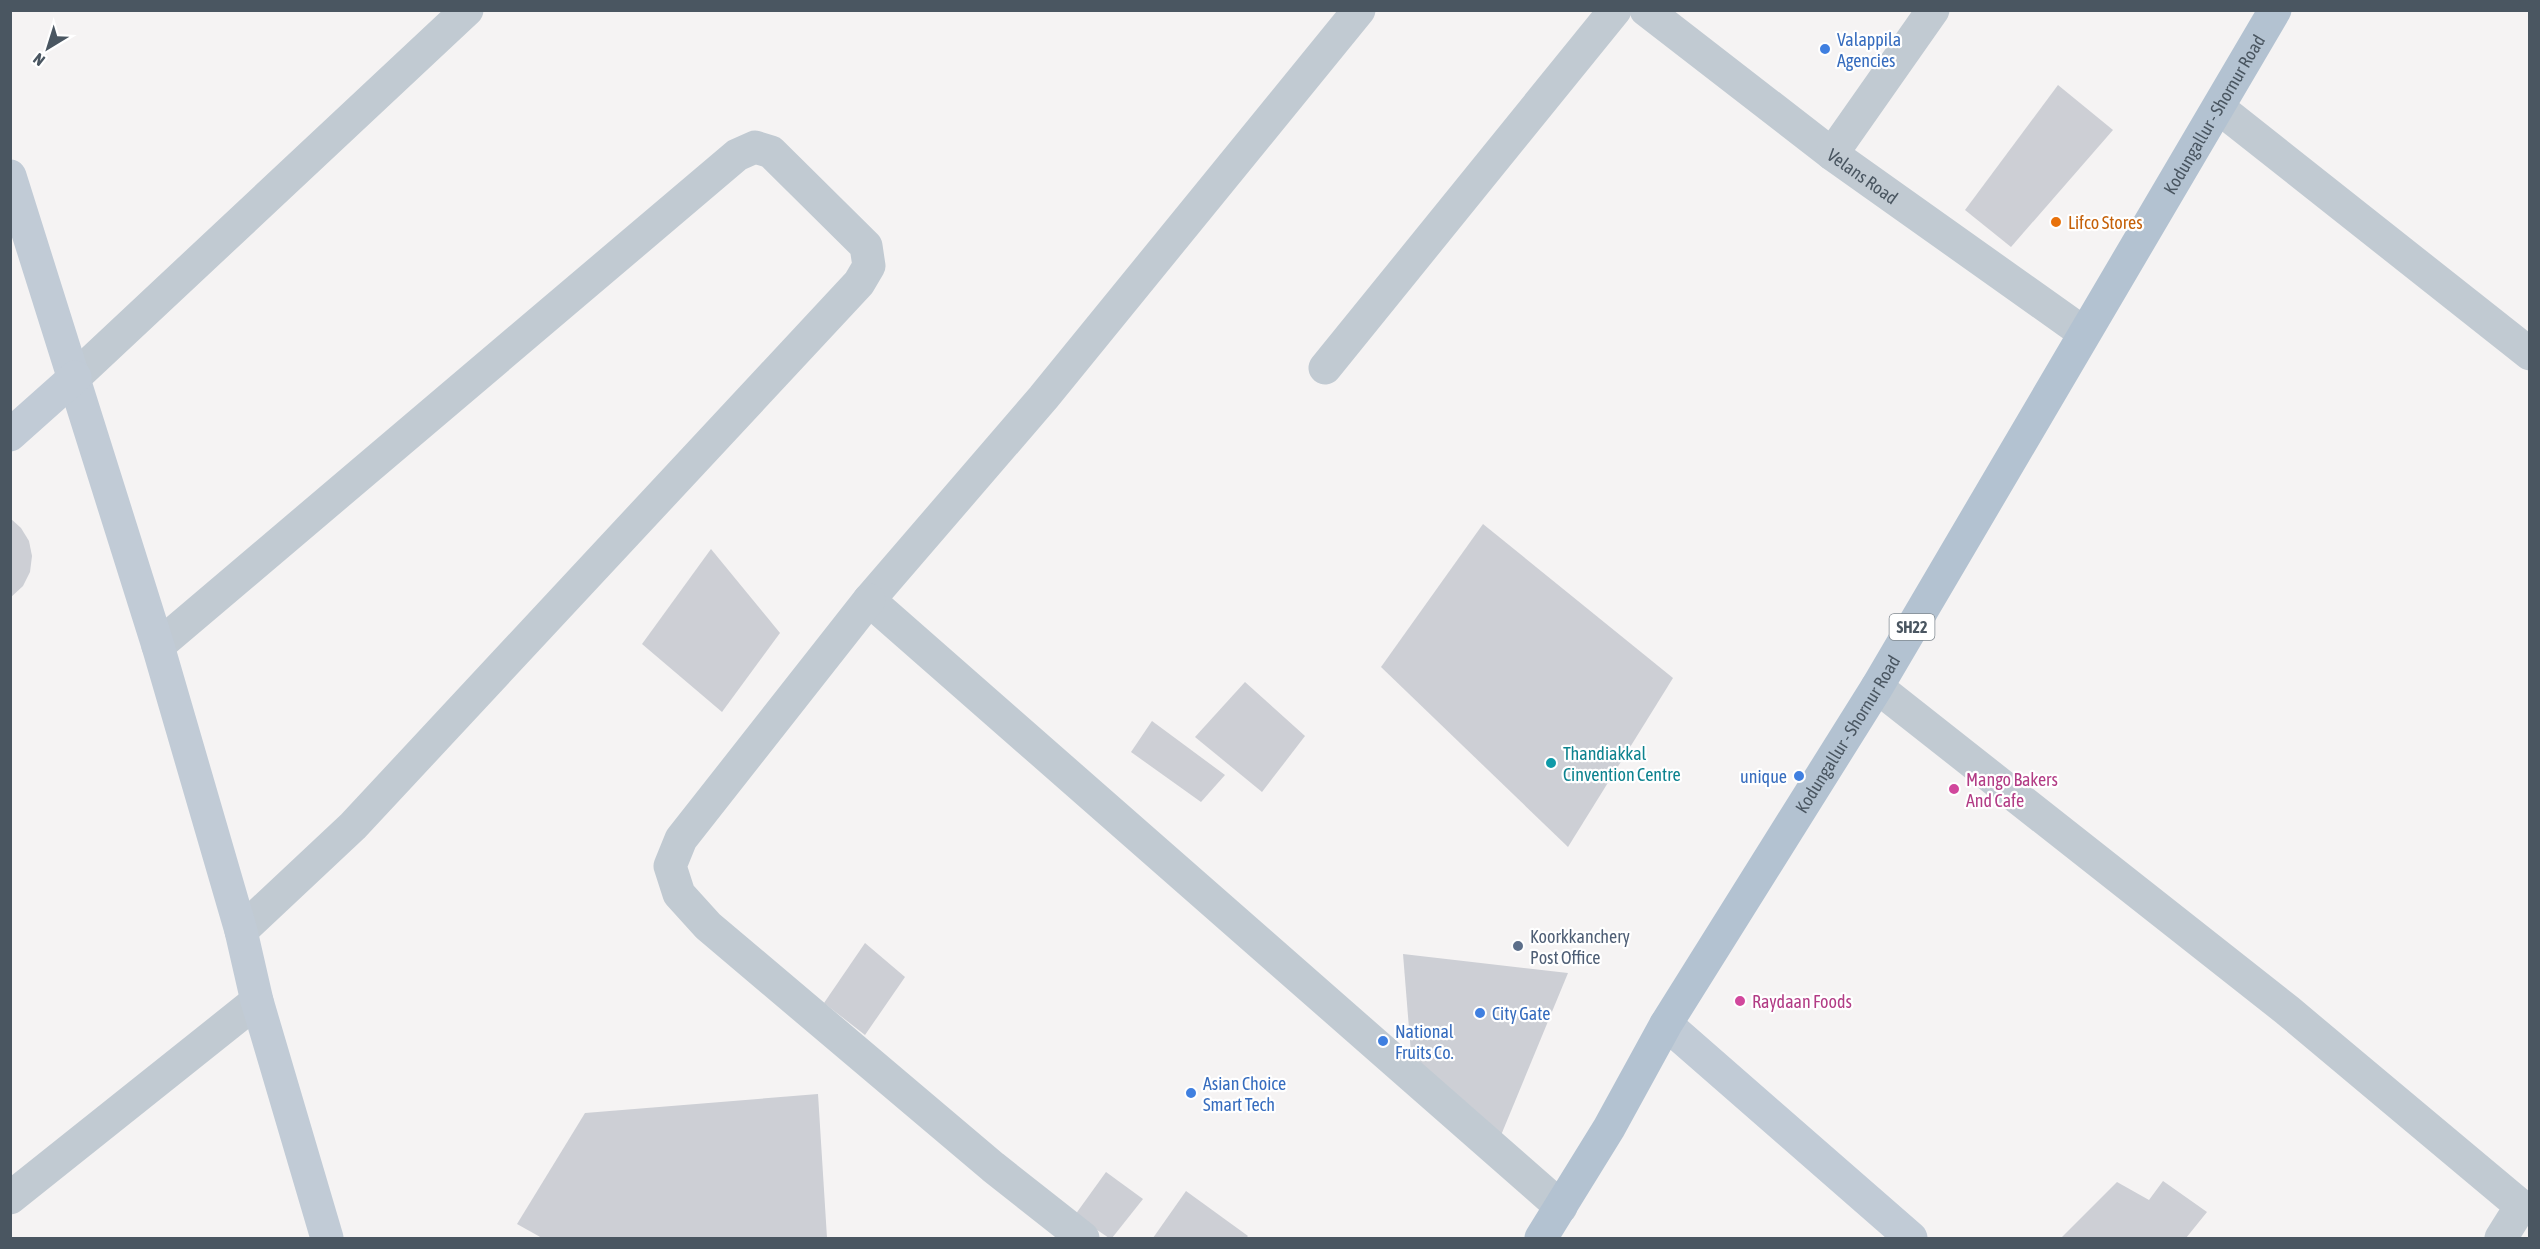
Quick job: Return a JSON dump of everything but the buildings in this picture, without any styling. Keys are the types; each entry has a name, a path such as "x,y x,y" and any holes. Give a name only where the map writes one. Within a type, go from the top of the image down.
{"main road":[{"name":"Kodungallur - Shornur Road","path":"1541,1239 1609,1128 1666,1024 1877,687 2275,10"},
{"path":"10,176 158,646 241,932 257,1000 327,1239"},
{"path":"10,435 75,377"},
{"path":"1666,1024 1911,1239"}],"street":[{"path":"75,377 466,10"},
{"path":"1083,1239 993,1167 717,934 679,894 670,866 681,839 869,600 1043,398 1359,10"},
{"path":"1326,368 1615,10"},
{"name":"Velans Road","path":"1646,10 1832,154 2084,333"},
{"path":"1832,154 1933,10"},
{"path":"2219,108 2529,354"},
{"path":"158,646 737,155 755,147 771,152 866,246 869,266 859,283 353,826 241,932"},
{"path":"869,600 1561,1207"},
{"path":"1877,687 2525,1200 2501,1239"},
{"path":"10,1198 257,1000"}],"place":[{"name":"Valappila Agencies","path":"1825,49"},
{"name":"Lifco Stores","path":"2056,222"},
{"name":"Thandiakkal Cinvention Centre","path":"1551,763"},
{"name":"unique","path":"1799,776"},
{"name":"Mango Bakers And Cafe","path":"1954,789"},
{"name":"Koorkkanchery Post Office","path":"1518,946"},
{"name":"Raydaan Foods","path":"1740,1001"},
{"name":"City Gate","path":"1480,1013"},
{"name":"National Fruits Co.","path":"1383,1041"},
{"name":"Asian Choice Smart Tech","path":"1191,1093"}]}
